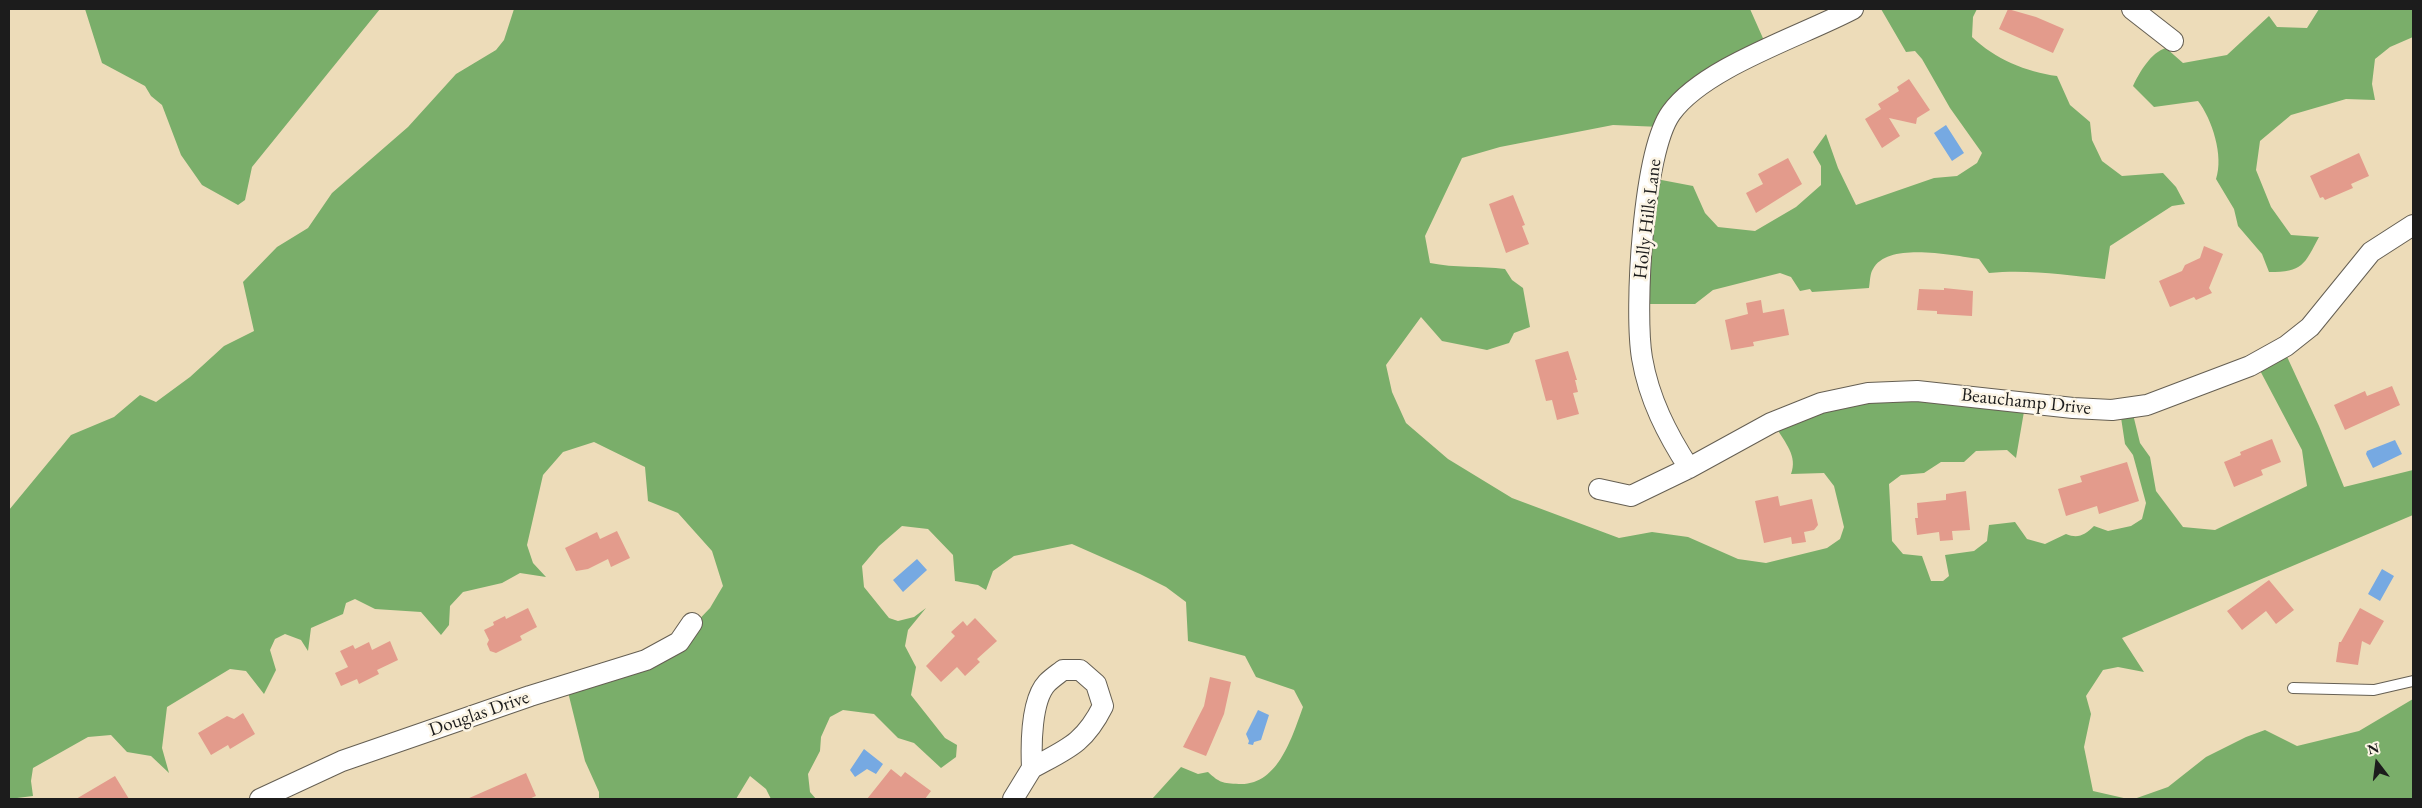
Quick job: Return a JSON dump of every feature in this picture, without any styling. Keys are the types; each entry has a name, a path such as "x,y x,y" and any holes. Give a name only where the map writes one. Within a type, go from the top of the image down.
{"street":[{"name":"Holly Hills Lane","path":"1689,468 1664,428 1642,360 1639,334 1642,249 1649,185 1660,137 1671,113 1698,86 1742,62 1853,9"},
{"path":"2132,9 2173,41"},
{"name":"Beauchamp Drive","path":"1599,490 1631,496 1689,468 1771,423 1821,403 1868,393 1917,391 2073,408 2112,410 2147,405 2250,366 2286,346 2310,327 2371,252 2413,225"},
{"name":"Douglas Drive","path":"260,799 342,761 530,696 646,660 679,642 692,623"},
{"path":"1013,799 1032,768 1074,746 1093,726 1103,706 1096,684 1080,670 1063,670 1046,684 1034,712 1030,743 1032,768"}],"lane":[{"path":"2293,688 2374,690 2413,681"}],"green space":[{"path":"85,9 380,9 252,167 245,200 238,205 202,185 181,155 162,105 151,96 145,86 102,63"},
{"path":"514,9 1750,9 1766,45 1661,127 1613,125 1500,147 1462,158 1425,236 1430,263 1505,269 1512,280 1523,288 1530,327 1514,333 1509,343 1487,350 1442,341 1421,317 1386,365 1392,392 1406,423 1448,459 1512,498 1619,538 1652,532 1688,537 1738,559 1766,563 1827,548 1840,539 1844,527 1834,486 1824,473 1791,474 1793,467 1792,455 1776,427 1861,391 2026,400 2016,458 2007,450 1976,451 1964,462 1941,462 1924,473 1901,475 1889,484 1892,541 1903,554 1922,556 1931,581 1943,581 1949,576 1945,555 1974,551 1987,541 1989,525 2015,522 2027,539 2045,544 2066,534 2081,535 2088,532 2094,526 2108,531 2131,526 2142,519 2146,503 2133,455 2125,444 2120,411 2131,406 2140,443 2150,457 2156,491 2183,527 2215,530 2307,486 2302,450 2255,361 2283,348 2319,426 2344,487 2413,470 2413,515 2122,638 2144,672 2118,667 2103,670 2086,696 2091,714 2084,747 2093,791 2128,799 1152,799 1181,767 1198,774 1208,772 1222,782 1229,783 1252,782 1264,777 1281,758 1294,732 1303,707 1294,690 1256,677 1245,656 1188,641 1186,602 1166,587 1072,544 1014,556 993,571 986,590 978,585 955,581 953,555 928,529 902,526 879,546 862,566 864,587 889,618 898,621 914,617 926,608 908,630 905,646 916,667 911,695 945,738 957,745 956,757 941,768 914,743 898,738 874,714 843,710 830,717 821,737 820,751 808,774 810,792 816,799 771,799 766,789 750,776 736,799 599,799 599,792 585,761 568,692 666,654 710,608 723,586 712,551 678,513 648,501 645,467 594,442 563,452 543,475 527,545 533,563 546,577 520,573 502,583 463,592 450,606 449,625 441,635 421,612 375,609 355,599 346,603 343,614 311,628 308,651 301,640 285,634 275,639 270,650 276,670 264,694 246,671 230,669 167,707 162,748 169,773 151,756 127,752 111,735 88,737 33,768 31,781 33,796 9,799 9,510 71,435 114,417 140,395 156,402 190,377 224,346 254,331 243,282 277,247 308,228 332,193 408,127 456,74 496,50 504,40"},
{"path":"1881,9 1977,9 1973,17 1972,37 2001,58 2023,68 2057,76 2070,105 2090,122 2092,140 2102,161 2122,176 2163,173 2176,187 2185,204 2172,206 2110,246 2105,279 2032,272 1989,273 1979,259 1922,252 1892,255 1881,260 1872,271 1869,288 1812,292 1810,289 1800,291 1791,277 1780,273 1713,290 1695,304 1641,304 1651,178 1693,186 1705,213 1718,227 1755,231 1796,207 1821,185 1821,166 1813,152 1826,134 1838,168 1856,205 1934,178 1957,176 1977,163 1982,153 1950,108 1922,59 1915,51 1906,52"},
{"path":"2319,9 2413,9 2413,37 2390,47 2375,59 2372,84 2375,100 2346,99 2291,115 2260,141 2256,170 2271,207 2291,235 2319,237 2310,254 2301,265 2280,272 2269,272 2262,254 2238,226 2234,209 2216,179 2219,160 2218,149 2208,118 2198,101 2154,107 2133,86 2146,64 2161,50 2166,48 2183,63 2227,55 2269,16 2277,27 2307,28"},
{"path":"2413,699 2413,799 2134,799 2168,787 2206,757 2246,737 2265,730 2297,746 2359,731"}],"water":[{"path":"1946,125 1964,153 1952,161 1934,133"},
{"path":"2395,440 2402,454 2373,468 2366,454 2367,451"},
{"path":"917,559 927,570 903,592 893,580"},
{"path":"2382,569 2394,576 2380,601 2368,594"},
{"path":"1258,710 1269,715 1261,740 1254,742 1253,745 1248,744 1249,741 1246,734"},
{"path":"864,749 883,764 876,774 867,769 855,777 850,770"}],"building":[{"path":"2008,9 2036,17 2064,29 2053,53 1999,29"},
{"path":"1909,79 1930,110 1917,118 1916,124 1889,118 1900,136 1882,148 1865,119 1881,109 1878,104 1899,91 1897,87"},
{"path":"2359,153 2369,176 2351,184 2353,188 2325,200 2323,197 2320,198 2310,176"},
{"path":"1788,158 1802,184 1756,213 1746,193 1763,184 1758,174"},
{"path":"1513,195 1525,225 1522,226 1529,244 1506,253 1489,204"},
{"path":"2204,246 2223,254 2209,288 2212,293 2196,300 2194,297 2170,307 2159,281 2182,271 2185,265 2200,258"},
{"path":"1944,288 1973,291 1972,316 1937,314 1937,311 1917,310 1919,289 1944,290"},
{"path":"1761,300 1763,313 1784,309 1789,335 1753,342 1754,346 1731,350 1725,320 1748,314 1746,303"},
{"path":"1568,351 1577,380 1575,380 1578,392 1573,393 1579,414 1557,420 1552,400 1546,401 1535,360"},
{"path":"2392,386 2400,405 2345,430 2334,405 2365,391 2367,396"},
{"path":"2272,439 2281,462 2261,470 2263,475 2234,487 2224,462 2241,455 2240,452"},
{"path":"2127,462 2139,501 2099,514 2097,506 2066,516 2058,489 2082,482 2080,476"},
{"path":"1966,491 1970,530 1952,531 1953,540 1940,541 1939,532 1917,535 1915,518 1918,518 1917,503 1946,500 1946,494"},
{"path":"1778,496 1780,506 1812,499 1818,525 1814,530 1804,532 1806,542 1792,544 1791,537 1764,543 1755,501"},
{"path":"617,531 630,558 611,567 608,559 588,569 576,571 565,548 597,532 600,539"},
{"path":"2269,580 2294,610 2276,624 2266,611 2242,630 2227,611"},
{"path":"528,608 537,627 520,636 522,640 496,653 490,651 487,644 489,640 484,630 494,625 493,622 505,616 506,619"},
{"path":"2360,608 2384,621 2370,645 2362,641 2358,665 2336,662 2339,642 2341,642"},
{"path":"975,618 997,641 977,659 980,662 965,676 957,667 941,682 926,666 955,636 951,632 963,621 967,626"},
{"path":"390,641 398,660 377,670 379,674 359,684 357,679 341,686 335,673 348,667 340,651 353,645 355,649 369,642 372,650"},
{"path":"1210,677 1231,682 1224,714 1206,756 1183,747 1204,706"},
{"path":"243,713 255,734 230,749 228,745 211,755 198,733 227,716 234,719"},
{"path":"891,769 901,777 905,772 931,791 925,799 867,799"},
{"path":"526,773 536,796 529,799 467,799"},
{"path":"115,776 129,799 76,799"}]}
